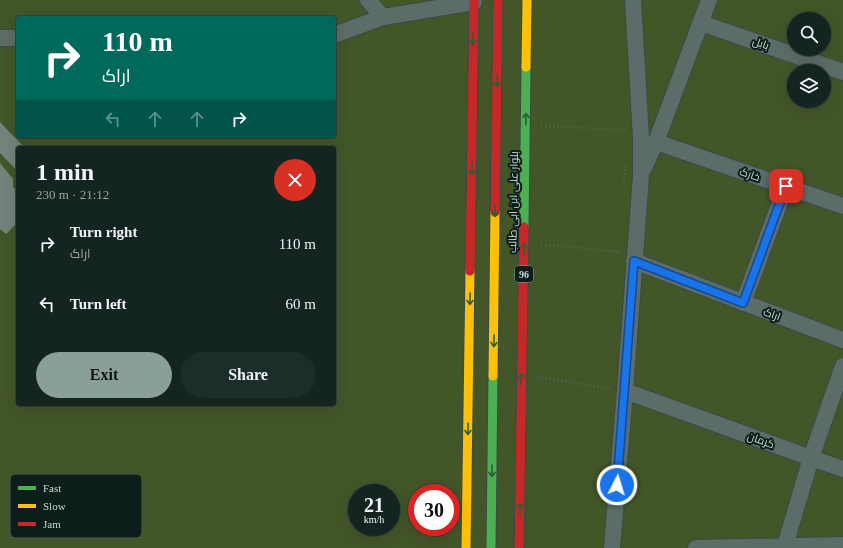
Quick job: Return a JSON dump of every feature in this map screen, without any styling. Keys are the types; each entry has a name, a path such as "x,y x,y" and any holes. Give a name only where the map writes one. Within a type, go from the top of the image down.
{"main road":[{"name":"بلوار علی ابن ابی طالب","path":"491,548 498,0"},
{"name":"بلوار علی ابن ابی طالب","path":"520,548 527,0"},
{"path":"466,548 474,1"}],"street":[{"path":"368,0 383,17"},
{"path":"612,548 625,258 641,174 641,138 633,0"},
{"path":"641,174 656,142 709,0"},
{"path":"336,34 383,17 474,1"},
{"name":"بابل","path":"702,22 843,72"},
{"path":"0,38 16,38"},
{"name":"خارک","path":"656,142 843,206"},
{"path":"743,303 786,186"},
{"name":"اراک","path":"625,258 843,340"},
{"path":"785,546 810,458 843,366"},
{"name":"کرمان","path":"619,394 843,469"},
{"path":"696,548 843,545"}],"path":[{"path":"626,122 626,138"},
{"path":"526,125 627,130"},
{"path":"624,191 625,160"},
{"path":"524,245 560,246 625,258 621,244"},
{"path":"521,376 613,389 619,394"}],"green space":[{"path":"0,0 843,0 843,548 0,548"}],"building":[{"path":"0,122 23,146 16,146 16,170 0,153"},
{"path":"0,163 13,179 13,187 16,190 16,224 6,234 0,229"}],"traffic: fast":[{"path":"524,227 526,67"},
{"path":"491,548 493,376"}],"traffic: slow":[{"path":"526,67 527,0"},
{"path":"493,376 495,212"},
{"path":"466,548 470,271"}],"traffic: jam":[{"path":"470,271 474,0"},
{"path":"495,212 498,0"},
{"path":"519,548 524,227"}],"route":[{"path":"617,485 634,261 743,303 786,186"}]}
